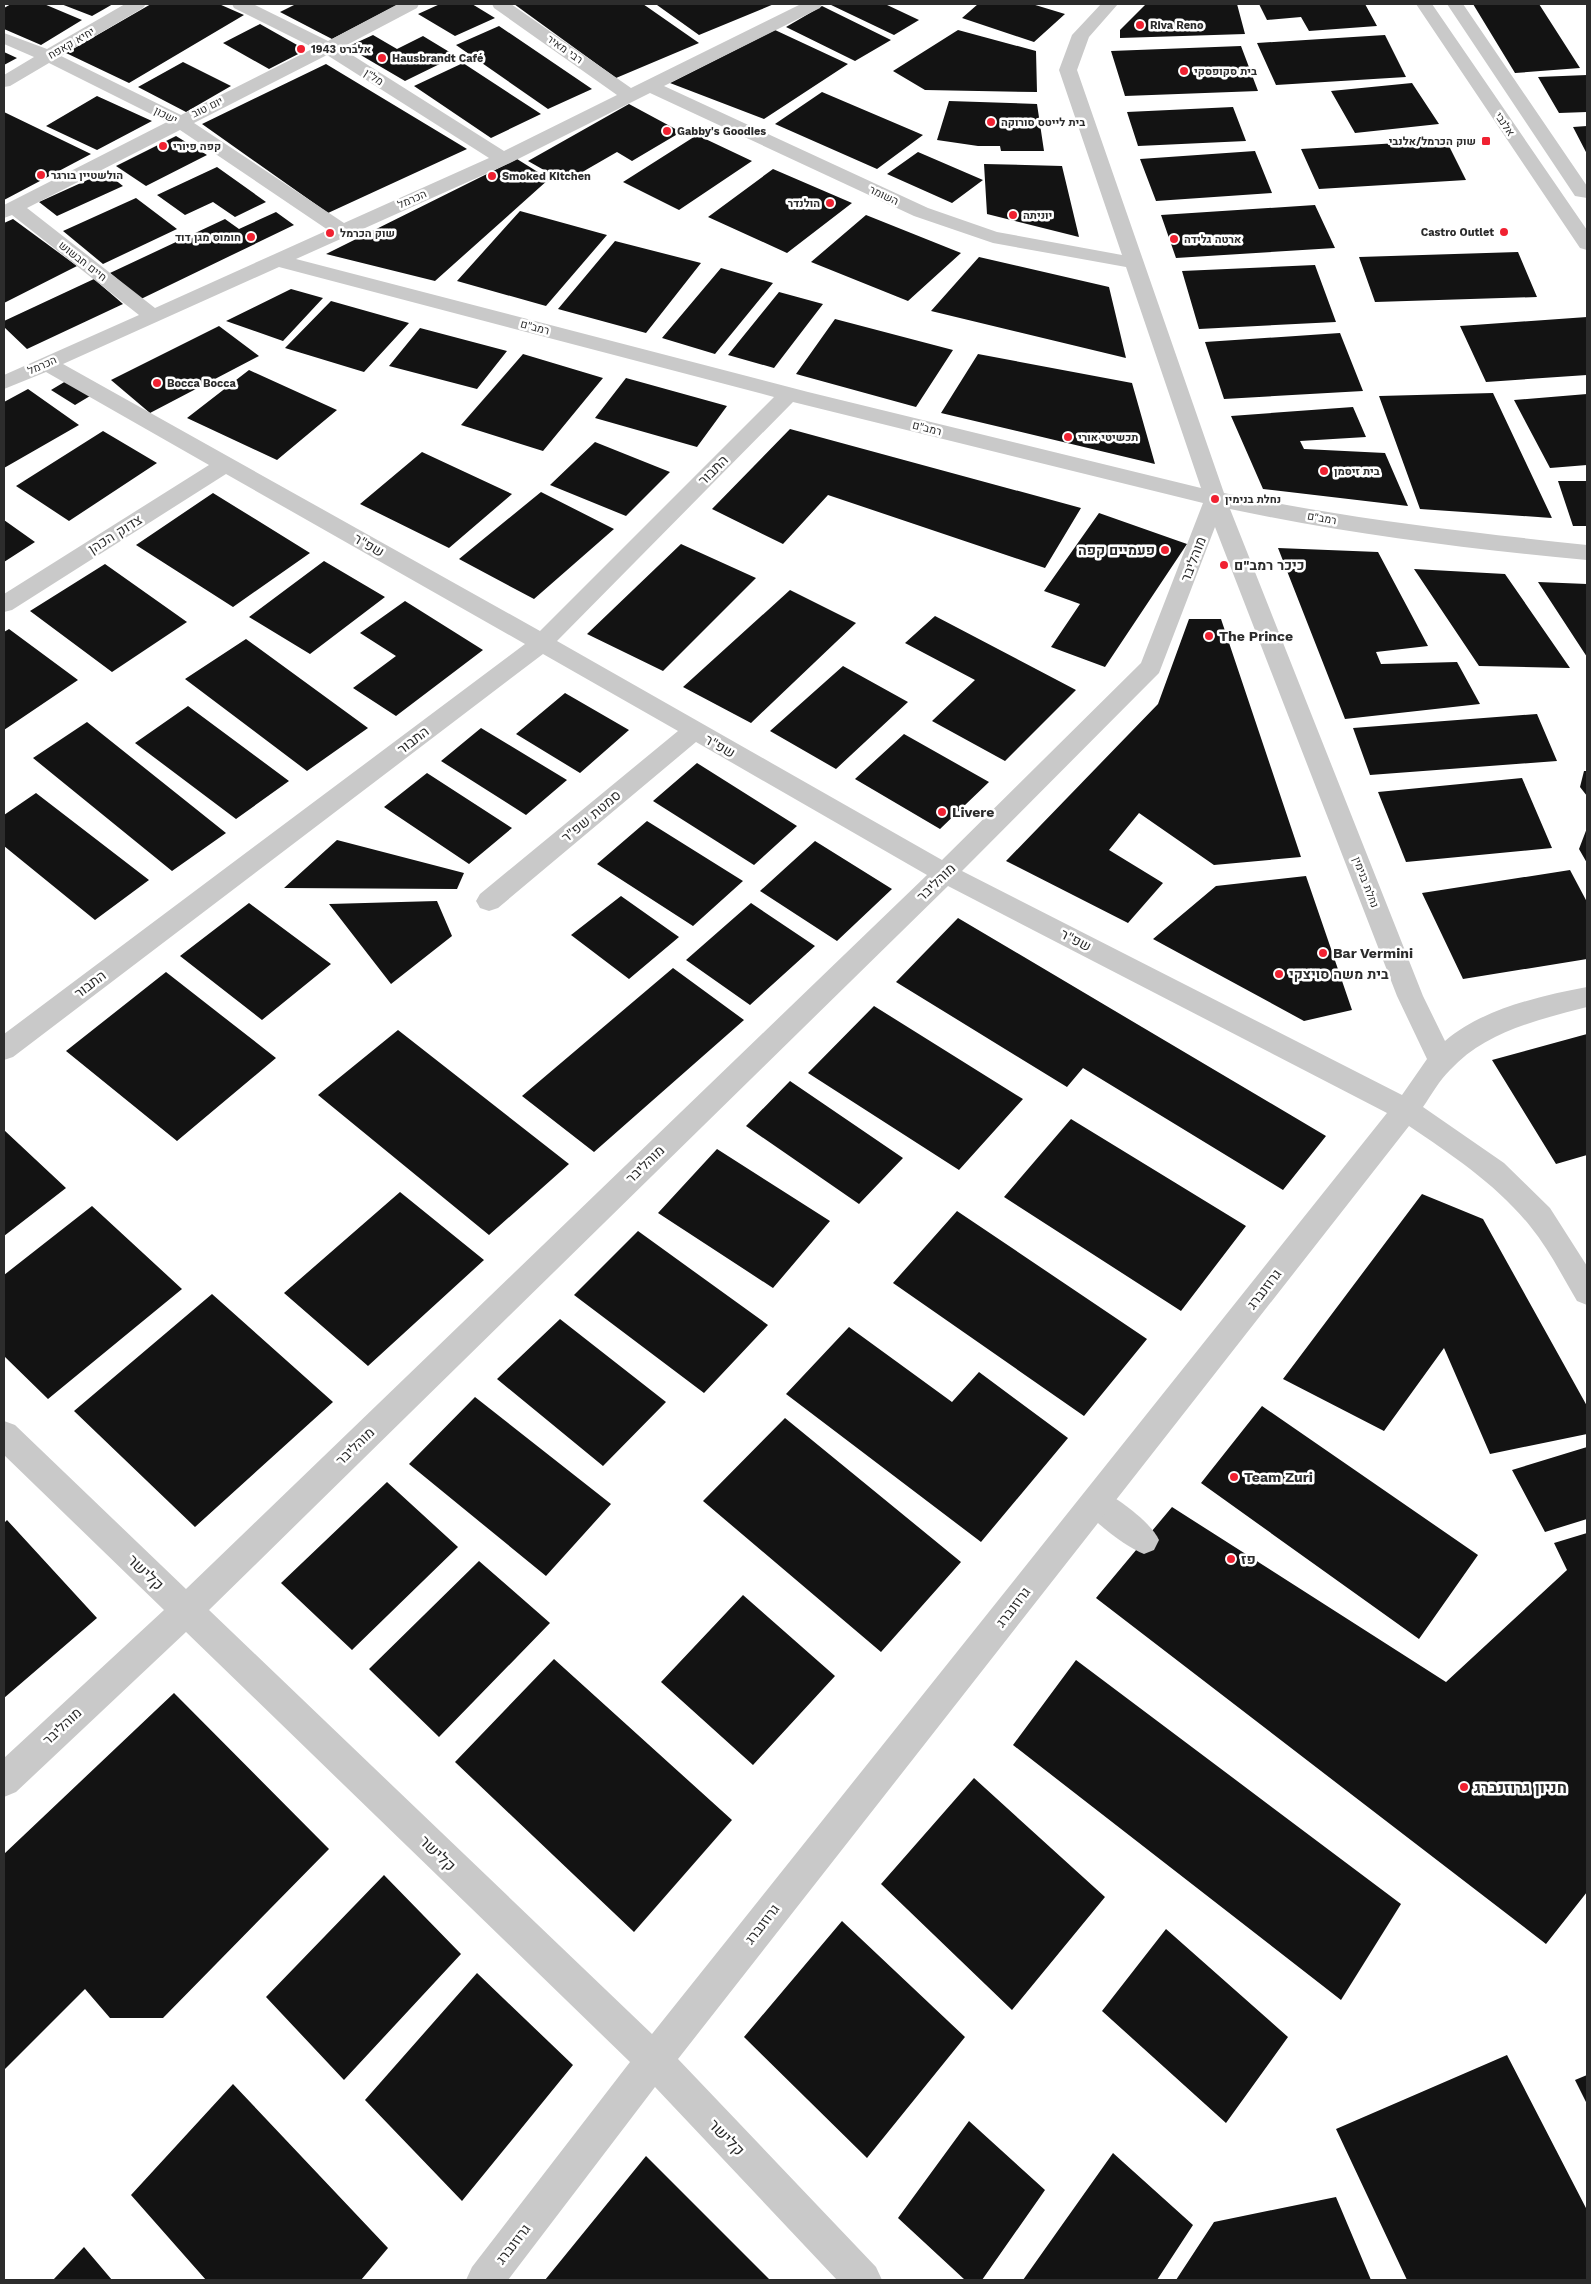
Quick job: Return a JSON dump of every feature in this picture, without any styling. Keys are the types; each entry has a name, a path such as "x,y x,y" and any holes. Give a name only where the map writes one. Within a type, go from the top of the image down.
{"street":[{"name":"יחיא קאפח","path":"4,82 138,4"},
{"name":"מל\"ן","path":"240,4 329,48 503,159"},
{"name":"יום טוב","path":"9,209 180,121 329,48 411,4"},
{"name":"רבי מאיר","path":"500,4 629,94"},
{"name":"הכרמל","path":"4,383 503,159 629,94 814,4"},
{"name":"נחלת בנימין","path":"1110,4 1081,35 1068,70 1215,499 1410,996 1441,1061"},
{"name":"אלנבי","path":"1424,4 1587,244"},
{"name":"אלנבי","path":"1454,4 1584,192"},
{"name":"ישכון","path":"4,38 48,56 180,121 342,230"},
{"name":"השומר","path":"648,85 921,212 993,237 1134,263"},
{"name":"חיים חבשוש","path":"9,209 152,315"},
{"name":"רמב\"ם","path":"276,260 789,394 1215,499 1435,537 1587,552"},
{"name":"שפ\"ר","path":"46,363 542,643 944,874 1406,1110"},
{"name":"התבור","path":"4,1049 542,643 789,394"},
{"name":"צדוק הכהן","path":"4,604 226,464"},
{"name":"מוהליבר","path":"4,1780 186,1611 944,874 1151,666 1215,499"},
{"name":"סמטת שפ\"ר","path":"489,901 694,731"},
{"name":"גרוזנברג","path":"485,2280 654,2060 1406,1110 1441,1061 1469,1038 1502,1022 1587,998"},
{"path":"1406,1110 1470,1153 1508,1182 1541,1218 1587,1292"},
{"name":"קלישר","path":"4,1435 654,2060 863,2280"}],"lane":[{"path":"1096,1502 1144,1540"}],"building":[{"path":"11,4 44,4 82,20 41,45 4,29 4,8"},
{"path":"61,4 113,4 92,16"},
{"path":"151,4 219,4 244,15 129,83 66,53"},
{"path":"296,4 399,4 332,39 280,12"},
{"path":"440,4 472,4 495,18 455,36 418,14"},
{"path":"514,4 643,4 699,43 616,78"},
{"path":"774,4 699,35 657,5"},
{"path":"829,4 885,4 919,20 894,35"},
{"path":"978,4 1032,4 1065,14 1034,42 962,18"},
{"path":"1146,4 1237,4 1245,34 1120,38 1120,30"},
{"path":"1259,4 1365,4 1377,26 1309,31 1301,17 1267,20"},
{"path":"1473,4 1539,4 1580,68 1515,73"},
{"path":"822,6 891,40 855,61 786,27"},
{"path":"260,24 306,50 269,69 223,43"},
{"path":"499,26 592,89 548,109 456,45"},
{"path":"775,30 848,64 764,119 670,83"},
{"path":"958,30 1036,51 1037,92 925,90 893,71"},
{"path":"373,35 397,49 423,36 456,56 405,81 347,47"},
{"path":"1385,35 1406,77 1276,85 1257,43"},
{"name":"בית סקופסקי","path":"1241,46 1258,91 1125,96 1111,51"},
{"path":"4,52 17,58 4,65"},
{"path":"183,62 231,86 186,112 138,87"},
{"path":"463,63 541,114 491,138 414,86"},
{"path":"326,64 467,149 328,213 202,124"},
{"path":"1587,75 1587,112 1559,113 1538,77"},
{"path":"1412,83 1439,124 1355,133 1331,91"},
{"path":"822,92 923,135 877,169 775,124"},
{"path":"97,96 152,121 97,150 46,126"},
{"name":"בית לייטס סורוקה","path":"949,101 1037,104 1044,151 1001,151 1000,146 978,146 937,140"},
{"path":"629,104 681,132 632,161 617,152 565,182 528,161"},
{"path":"1233,107 1246,141 1138,146 1127,112"},
{"path":"4,112 91,154 4,200"},
{"path":"1587,126 1587,154 1573,127"},
{"path":"697,135 752,161 679,210 623,182"},
{"path":"176,136 207,155 146,186 116,166"},
{"path":"1446,140 1466,180 1319,189 1301,149"},
{"path":"1255,151 1272,193 1156,201 1140,159"},
{"path":"918,152 983,180 952,203 887,174"},
{"path":"517,159 549,179 435,281 326,254"},
{"path":"984,164 1062,166 1079,237 987,214"},
{"path":"217,167 266,202 235,217 213,202 185,215 157,195"},
{"path":"773,169 852,203 787,253 708,217"},
{"path":"105,172 123,186 57,216 39,202"},
{"path":"136,198 177,229 103,264 63,231"},
{"path":"1315,205 1335,248 1176,258 1161,215"},
{"path":"520,211 607,235 546,306 457,281"},
{"path":"276,212 294,225 141,299 110,273 225,219 239,229"},
{"path":"866,215 961,253 908,301 811,262"},
{"path":"13,219 77,266 4,303 4,223"},
{"path":"615,241 701,263 646,333 558,309"},
{"path":"1518,252 1537,297 1375,302 1359,257"},
{"path":"979,257 1109,287 1126,358 931,311"},
{"path":"1315,265 1336,322 1199,329 1182,271"},
{"path":"721,268 773,283 715,354 662,338"},
{"path":"94,279 123,304 27,349 4,327 4,321"},
{"path":"291,289 323,298 283,341 226,321"},
{"path":"779,292 823,304 774,368 728,355"},
{"path":"331,301 409,323 364,372 285,348"},
{"path":"1587,317 1587,375 1486,382 1460,326"},
{"path":"835,319 953,350 916,407 796,374"},
{"path":"219,326 259,356 150,413 111,380"},
{"path":"420,328 507,351 477,389 389,366"},
{"path":"1340,333 1363,391 1224,399 1205,342"},
{"path":"523,354 603,378 543,451 461,425"},
{"path":"978,354 1132,383 1155,464 941,413"},
{"path":"249,370 337,410 277,460 187,418"},
{"path":"626,378 727,406 697,447 595,418"},
{"path":"66,381 90,396 75,405 51,390"},
{"path":"28,389 79,425 4,468 4,402"},
{"path":"1493,393 1552,518 1420,509 1379,396"},
{"path":"1587,394 1587,465 1550,468 1514,400"},
{"name":"בית זיסמן","path":"1353,407 1366,437 1300,441 1304,449 1385,453 1408,506 1263,489 1231,416"},
{"path":"790,429 1081,508 1045,568 828,495 783,544 712,509"},
{"path":"103,431 157,463 69,521 16,486"},
{"path":"595,442 670,472 626,516 550,485"},
{"path":"422,452 512,494 449,548 360,504"},
{"path":"1558,481 1587,481 1587,526 1573,526"},
{"path":"541,492 614,529 534,599 459,559"},
{"path":"213,493 310,553 233,607 136,545"},
{"path":"1099,513 1187,544 1105,667 1051,647 1080,604 1044,591"},
{"path":"4,520 35,542 4,562"},
{"path":"681,544 756,578 663,671 587,634"},
{"path":"1278,548 1378,552 1428,646 1376,652 1381,664 1457,662 1480,704 1345,719"},
{"path":"324,561 385,597 310,654 249,617"},
{"path":"105,564 187,622 112,672 30,611"},
{"path":"1414,569 1505,574 1570,668 1479,666"},
{"path":"1538,582 1587,584 1587,657"},
{"path":"790,590 856,623 751,723 683,687"},
{"path":"405,601 483,650 396,716 353,688 396,656 360,633"},
{"path":"935,616 1076,690 1005,761 932,721 975,680 905,643"},
{"path":"1189,619 1221,619 1301,857 1214,865 1139,813 1109,850 1163,883 1128,923 1006,861 1158,704"},
{"path":"9,629 78,680 4,730 4,632"},
{"path":"246,639 368,728 307,771 185,679"},
{"path":"843,666 908,702 836,769 770,731"},
{"path":"565,693 629,730 580,773 516,734"},
{"path":"188,706 289,781 236,819 135,743"},
{"path":"1537,714 1557,761 1370,775 1353,728"},
{"path":"87,722 226,833 172,871 33,758"},
{"path":"481,728 567,780 526,815 441,761"},
{"path":"904,734 989,782 940,829 855,779"},
{"path":"697,763 797,826 754,865 653,801"},
{"path":"1584,771 1587,771 1587,796 1580,787"},
{"path":"427,773 512,828 469,864 384,807"},
{"path":"1522,778 1552,848 1406,862 1378,792"},
{"path":"36,793 149,880 95,920 4,846 4,815"},
{"path":"647,821 743,881 693,926 597,864"},
{"path":"1587,828 1587,863 1579,849"},
{"path":"337,840 464,873 457,889 284,888"},
{"path":"815,841 892,889 837,941 760,891"},
{"path":"1570,870 1587,902 1587,959 1463,979 1422,893"},
{"name":"בית משה סויצקי","path":"1306,876 1352,1010 1304,1021 1153,939 1216,886"},
{"path":"621,896 679,937 629,979 571,935"},
{"path":"437,901 452,936 391,984 329,904"},
{"path":"249,903 331,964 262,1020 180,956"},
{"path":"751,903 815,946 750,1005 686,960"},
{"path":"958,918 1326,1136 1283,1190 1083,1068 1067,1087 896,982"},
{"path":"673,968 744,1020 594,1152 522,1096"},
{"path":"166,972 276,1058 177,1141 66,1051"},
{"path":"874,1006 1023,1099 959,1170 808,1073"},
{"path":"398,1030 569,1164 489,1235 318,1095"},
{"path":"1587,1034 1587,1155 1556,1164 1492,1060"},
{"path":"790,1081 903,1158 859,1204 746,1126"},
{"path":"1071,1119 1246,1226 1181,1311 1004,1197"},
{"path":"4,1130 66,1188 4,1236"},
{"path":"717,1149 830,1221 773,1288 658,1213"},
{"path":"400,1192 484,1260 368,1366 284,1293"},
{"path":"1422,1194 1483,1219 1587,1406 1587,1434 1490,1454 1444,1348 1384,1431 1283,1379"},
{"path":"92,1206 182,1289 48,1399 4,1356 4,1275"},
{"path":"957,1211 1147,1339 1084,1416 893,1283"},
{"path":"638,1231 768,1325 704,1393 574,1295"},
{"path":"212,1294 333,1402 195,1527 74,1411"},
{"path":"560,1319 666,1402 603,1466 497,1379"},
{"path":"849,1327 952,1402 979,1372 1068,1438 981,1542 786,1394"},
{"path":"475,1397 611,1504 546,1576 409,1464"},
{"path":"1262,1406 1478,1555 1419,1639 1201,1483"},
{"path":"785,1418 961,1562 881,1652 703,1501"},
{"path":"1587,1447 1587,1519 1545,1532 1512,1470"},
{"path":"387,1482 458,1547 352,1650 281,1583"},
{"name":"חניון גרוזנברג","path":"1172,1507 1446,1682 1567,1570 1554,1543 1587,1533 1587,1892 1546,1944 1096,1598"},
{"path":"7,1520 97,1618 4,1698 4,1523"},
{"path":"479,1561 550,1623 439,1737 369,1669"},
{"path":"743,1595 835,1676 753,1765 661,1682"},
{"path":"554,1659 732,1820 634,1932 455,1762"},
{"path":"1076,1660 1401,1904 1341,2000 1013,1745"},
{"path":"174,1693 329,1849 163,2018 110,2018 85,1989 4,2070 4,1854"},
{"path":"974,1778 1105,1897 1012,2010 881,1884"},
{"path":"384,1875 461,1954 344,2080 266,1997"},
{"path":"842,1921 965,2037 867,2158 744,2037"},
{"path":"1166,1929 1288,2037 1226,2123 1102,2011"},
{"path":"477,1973 573,2065 462,2201 365,2100"},
{"path":"1507,2055 1587,2210 1587,2280 1407,2280 1336,2129"},
{"path":"1587,2075 1587,2104 1575,2080"},
{"path":"233,2084 388,2248 361,2280 206,2280 131,2195"},
{"path":"969,2121 1045,2190 982,2280 965,2280 898,2218"},
{"path":"1113,2153 1193,2225 1157,2280 1023,2280"},
{"path":"646,2156 770,2280 545,2280"},
{"path":"1336,2197 1371,2280 1176,2280 1214,2222"},
{"path":"84,2247 112,2280 53,2280"}],"place":[{"name":"Riva Reno","path":"1140,25"},
{"name":"אלברט 1943","path":"301,49"},
{"name":"Hausbrandt Café","path":"382,58"},
{"name":"בית סקופסקי","path":"1184,71"},
{"name":"בית לייטס סורוקה","path":"991,122"},
{"name":"Gabby's Goodies","path":"667,131"},
{"name":"שוק הכרמל/אלנבי","path":"1486,141"},
{"name":"קפה פיורי","path":"163,146"},
{"name":"הולשטיין בורגר","path":"41,175"},
{"name":"Smoked Kitchen","path":"492,176"},
{"name":"הולנדר","path":"830,203"},
{"name":"יוניתה","path":"1013,215"},
{"name":"Castro Outlet","path":"1504,232"},
{"name":"שוק הכרמל","path":"330,233"},
{"name":"חומוס מגן דוד","path":"251,237"},
{"name":"ארטה גלידה","path":"1174,239"},
{"name":"Bocca Bocca","path":"157,383"},
{"name":"תכשיטי אורי","path":"1068,437"},
{"name":"בית זיסמן","path":"1324,471"},
{"name":"נחלת בנימין","path":"1215,499"},
{"name":"פעמיים קפה","path":"1165,550"},
{"name":"כיכר רמב\"ם","path":"1224,565"},
{"name":"The Prince","path":"1209,636"},
{"name":"Livere","path":"942,812"},
{"name":"Bar Vermini","path":"1323,953"},
{"name":"בית משה סויצקי","path":"1279,974"},
{"name":"Team Zuri","path":"1234,1477"},
{"name":"פז","path":"1231,1559"},
{"name":"חניון גרוזנברג","path":"1464,1787"}]}
